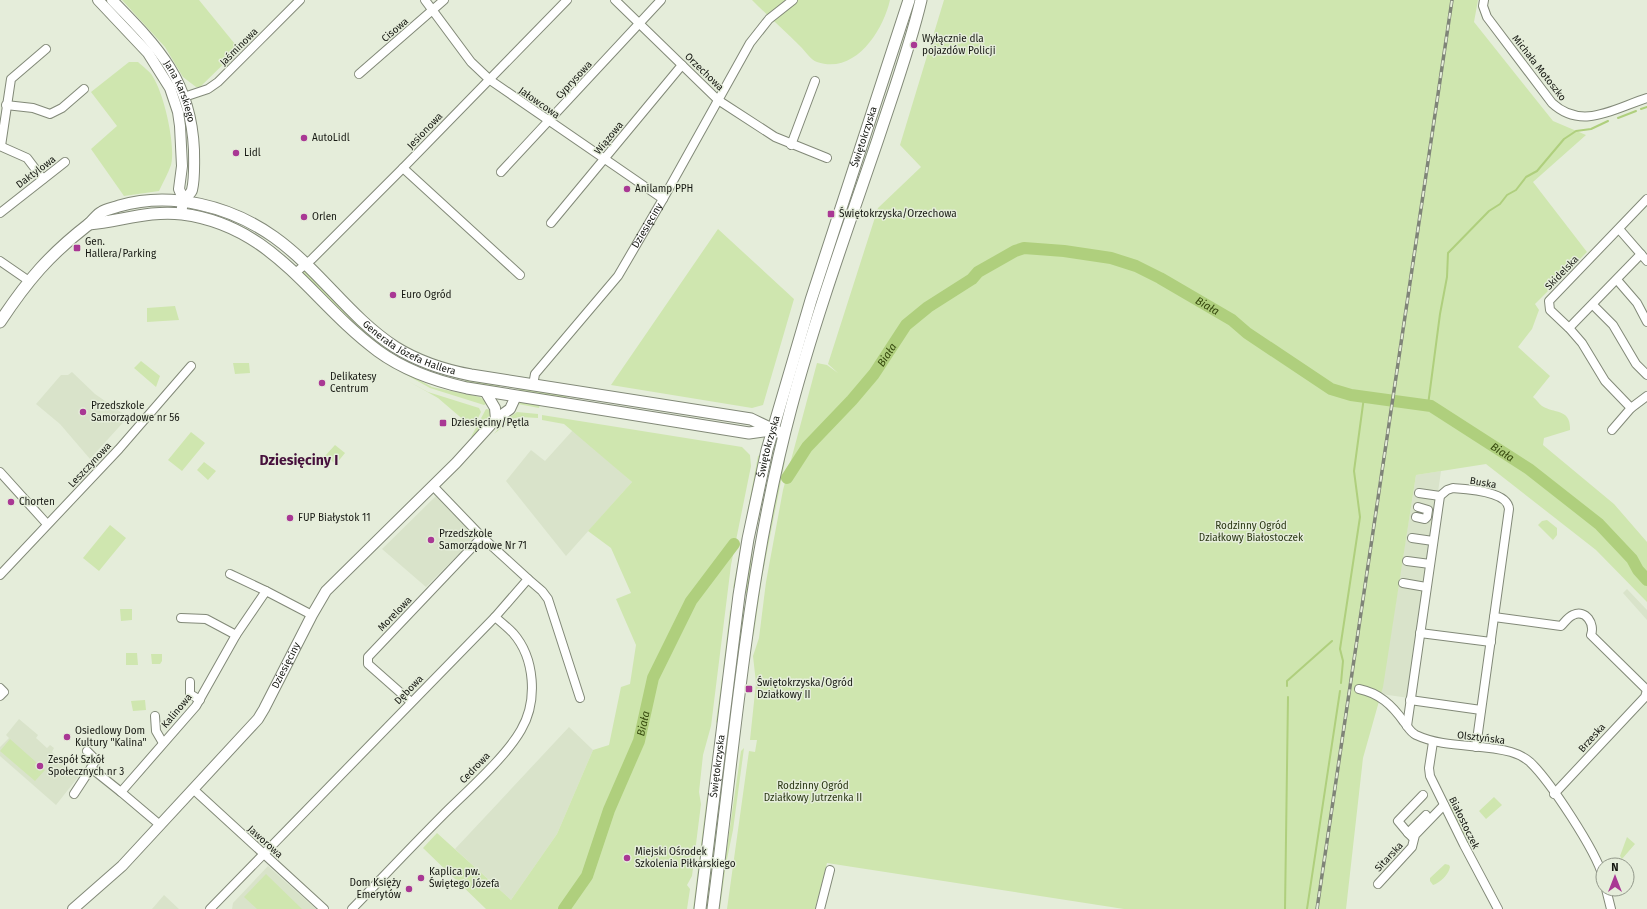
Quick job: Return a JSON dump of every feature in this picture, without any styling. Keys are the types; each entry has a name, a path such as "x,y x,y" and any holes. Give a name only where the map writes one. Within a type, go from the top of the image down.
{"main road":[{"name":"Świętokrzyska","path":"700,909 739,595 749,532 772,430 810,300 908,0"},
{"name":"Świętokrzyska","path":"713,909 752,597 766,513 803,366 887,113 921,0"},
{"name":"Generała Józefa Hallera","path":"0,322 29,281 68,239 89,224 102,212 127,204 161,200 184,201 220,210 248,222 275,238 306,265 373,330 396,347 427,364 450,371 751,419 772,430 785,434"},
{"path":"217,222 220,210"},
{"name":"Generała Józefa Hallera","path":"89,224 108,222 144,214 181,214 217,222 257,242 295,273 370,344 390,359 417,373 433,379 516,396 749,432 772,430"},
{"path":"390,359 396,347"},
{"path":"647,416 648,403"},
{"path":"739,595 752,597"}],"street":[{"name":"Jana Karskiego","path":"98,0 155,62 170,88 178,112 180,126 182,166 179,189 184,201"},
{"name":"Jana Karskiego","path":"112,0 162,54 177,77 184,97 191,125 195,165 192,191 184,201 181,214"},
{"name":"Jaśminowa","path":"184,97 208,89 218,82 300,0"},
{"name":"Jałowcowa","path":"424,0 471,62 490,80 549,122 664,199"},
{"name":"Cisowa","path":"359,74 444,0"},
{"name":"Jesionowa","path":"295,273 306,265 403,168 567,0"},
{"name":"Orzechowa","path":"615,0 718,100 775,137 827,158"},
{"name":"Cyprysowa","path":"501,172 661,0"},
{"name":"Dziesięciny","path":"533,385 535,374 618,276 664,199 746,49 760,29 778,11 793,0"},
{"name":"Michała Motoszko","path":"1484,0 1483,6 1487,17 1552,103 1559,110 1573,115 1588,116 1602,114 1647,98"},
{"path":"43,179 27,158 0,146 11,79 46,49"},
{"name":"Wiązowa","path":"551,223 682,64"},
{"path":"791,144 816,81"},
{"path":"6,105 33,108 50,114 62,108 84,89"},
{"path":"180,126 191,125"},
{"name":"Daktylowa","path":"2,208 65,162"},
{"path":"403,168 520,275"},
{"name":"Skidelska","path":"1631,408 1605,381 1582,343 1570,328 1550,310 1549,301 1619,229 1623,222 1647,199"},
{"path":"1619,229 1647,261"},
{"path":"1570,328 1618,281 1641,254"},
{"path":"0,261 29,281"},
{"path":"1618,281 1637,303 1647,322"},
{"path":"1593,305 1612,325 1632,358 1647,375"},
{"name":"Leszczynowa","path":"0,575 114,454 191,366"},
{"path":"485,390 495,408 496,419"},
{"name":"Dziesięciny","path":"73,909 122,866 261,714 312,615 328,588 433,486 496,419 510,409 516,396"},
{"path":"1612,430 1631,408 1647,396"},
{"path":"0,472 47,524"},
{"path":"433,486 482,537 542,591 548,599 580,698"},
{"name":"Buska","path":"1440,496 1447,490 1453,488 1497,495 1502,497 1509,506 1476,747"},
{"path":"1407,726 1440,496 1419,493"},
{"path":"1418,507 1428,510 1427,516"},
{"path":"1416,518 1425,519 1427,516 1437,517"},
{"name":"Morelowa","path":"411,702 368,664 368,657 482,537"},
{"path":"1412,538 1433,541"},
{"path":"1407,561 1430,564"},
{"path":"230,574 312,615"},
{"name":"Dębowa","path":"210,909 495,617 528,579"},
{"path":"1403,583 1426,587"},
{"name":"Kalinowa","path":"121,792 200,700 236,635 266,592"},
{"path":"1494,617 1562,626 1572,615 1576,614 1585,616 1592,626 1591,635 1646,692"},
{"name":"Cedrowa","path":"352,909 491,767 522,730 529,711 532,691 532,677 522,646 513,633 495,617"},
{"path":"181,618 206,619 236,635"},
{"path":"1420,633 1491,642"},
{"path":"190,682 190,694 200,700"},
{"path":"0,688 4,692 0,696"},
{"name":"Olsztyńska","path":"1359,689 1383,698 1392,706 1414,734 1433,742 1504,751 1522,756 1535,768 1554,794 1595,857"},
{"name":"Brzeska","path":"1554,794 1646,692"},
{"path":"1410,700 1481,710"},
{"path":"155,716 156,731 164,743"},
{"name":"Białostoczek","path":"1433,742 1430,774 1444,806 1498,909"},
{"path":"74,794 96,760 87,751"},
{"path":"91,768 160,825"},
{"name":"Jaworowa","path":"193,789 324,909"},
{"path":"1412,839 1398,821 1423,795"},
{"path":"1412,839 1444,806"},
{"path":"1412,839 1426,815"},
{"name":"Sitarska","path":"1378,884 1412,839"},
{"path":"820,909 830,870"},
{"path":"1608,897 1611,909"}],"shaded area":[{"name":"Przedszkole Samorządowe nr 56","path":"72,372 95,394 128,417 90,459 60,424 36,404 61,375 68,375"},
{"path":"573,430 632,482 566,556 506,481 531,450 545,461"},
{"path":"1441,471 1409,698 1381,694 1416,475"},
{"name":"Przedszkole Samorządowe Nr 71","path":"436,496 473,535 468,545 426,587 382,549"},
{"path":"1627,589 1647,610 1647,620 1623,593"},
{"name":"Zespół Szkół Społecznych nr 3","path":"19,719 38,735 36,738 47,748 50,745 54,748 52,752 79,776 56,805 0,756 0,747 9,738 6,735"},
{"path":"569,727 593,750 557,834 511,900 455,849"},
{"path":"268,866 316,909 232,909 233,903"},
{"path":"164,895 179,909 152,909"}],"green space":[{"path":"122,0 199,0 239,49 200,87 196,87 183,77 165,47"},
{"path":"752,0 890,0 881,25 865,48 855,56 843,62 831,64 817,62 813,59"},
{"path":"944,0 1478,0 1474,22 1553,121 1586,135 1533,182 1587,252 1535,304 1539,310 1532,329 1518,347 1550,376 1533,397 1542,406 1565,415 1570,423 1570,430 1544,438 1543,445 1614,504 1647,542 1647,602 1596,550 1486,464 1416,475 1383,687 1363,758 1346,909 1124,909 827,863 815,909 727,909 749,751 755,752 757,740 750,740 756,683 753,656 759,638 766,582 783,490 817,363 827,365 838,373 828,364 878,208 921,167 900,145"},
{"path":"129,62 138,62 150,73 157,85 168,120 172,156 170,168 159,191 124,196 91,149 117,126 91,92"},
{"path":"718,229 794,299 763,405 752,408 611,385"},
{"path":"300,271 306,271 390,349 388,353 364,333"},
{"path":"175,306 179,320 147,322 147,308"},
{"path":"141,361 160,376 156,387 134,368"},
{"path":"233,363 249,363 250,373 235,374"},
{"path":"395,367 432,387 480,397 488,403 484,405 430,388 396,369"},
{"path":"465,380 500,384 500,389 464,383"},
{"path":"408,381 428,392 479,408 481,412 473,428 438,398"},
{"path":"518,387 567,395 566,398 519,392"},
{"path":"524,401 540,404 539,408 518,404"},
{"path":"486,409 492,410 488,422 474,436 471,437"},
{"path":"517,412 538,414 538,418 520,417 512,419 494,434 507,419"},
{"path":"542,415 742,447 750,455 751,466 731,565 711,726 703,755 699,792 701,804 692,876 687,885 690,889 687,909 486,909 423,848 437,833 511,900 557,834 593,750 609,745 621,687 630,684 636,645 616,599 631,593 611,548 588,531 632,482 564,424 542,420"},
{"path":"191,432 205,443 182,471 168,460"},
{"path":"335,445 345,453 336,464 325,456"},
{"path":"762,454 736,587 733,588 758,456"},
{"path":"784,458 785,461 762,577 754,633 750,647 759,576"},
{"path":"204,462 216,471 208,480 197,470"},
{"path":"1547,520 1557,528 1557,535 1553,540 1538,525 1542,521"},
{"path":"110,525 126,538 99,571 83,558"},
{"path":"749,554 752,554 748,593 744,592"},
{"path":"744,599 743,630 731,729 727,724"},
{"path":"120,609 132,609 132,620 121,621"},
{"path":"730,610 733,612 726,668 723,670"},
{"path":"126,653 137,653 138,665 126,665"},
{"path":"151,654 162,654 162,661 160,664 152,664"},
{"path":"722,678 724,680 718,724 716,722"},
{"path":"145,700 146,710 133,711 131,701"},
{"path":"726,731 730,735 709,909 704,909"},
{"path":"10,739 45,770 35,781 0,751"},
{"path":"744,748 733,830 726,864 720,909 718,909 741,751"},
{"path":"707,796 709,803 696,909 693,909"},
{"path":"1494,797 1502,805 1486,819 1479,811"},
{"path":"1451,804 1471,844 1467,845 1448,807"},
{"path":"1627,837 1635,844 1624,857 1620,856"},
{"path":"1445,864 1449,865 1450,867 1448,872 1441,880 1433,885 1430,878"},
{"path":"266,874 302,909 257,909 244,897"}],"waterway":[{"path":"1641,109 1647,107"},
{"path":"1618,118 1636,111"},
{"path":"1428,405 1440,314 1447,277 1448,253 1489,211 1500,204 1507,195 1516,190 1526,177 1537,171 1564,139 1576,131 1591,129 1608,121"},
{"name":"Biała","path":"787,478 807,447 852,400 874,374 906,325 928,307 972,279 978,272 1015,251 1024,248 1064,251 1111,258 1136,266 1160,278 1232,320 1247,333 1331,389 1351,395 1431,406 1529,469 1599,524 1632,559 1638,570 1647,580"},
{"path":"1341,683 1343,661 1340,649 1360,517 1354,471 1364,397"},
{"name":"Biała","path":"564,909 587,876 609,810 639,741 653,678 691,601 734,544"},
{"path":"1287,686 1287,681 1332,641"},
{"path":"1307,909 1340,691"},
{"path":"1285,909 1288,697"}],"railway":[{"path":"1317,909 1452,0"}],"place":[{"name":"Wyłącznie dla pojazdów Policji","path":"914,45"},
{"name":"AutoLidl","path":"304,138"},
{"name":"Lidl","path":"236,153"},
{"name":"Anilamp PPH","path":"627,189"},
{"name":"Świętokrzyska/Orzechowa","path":"831,214"},
{"name":"Orlen","path":"304,217"},
{"name":"Gen. Hallera/Parking","path":"77,248"},
{"name":"Euro Ogród","path":"393,295"},
{"name":"Delikatesy Centrum","path":"322,383"},
{"name":"Przedszkole Samorządowe nr 56","path":"83,412"},
{"name":"Dziesięciny/Pętla","path":"443,423"},
{"name":"Chorten","path":"11,502"},
{"name":"FUP Białystok 11","path":"290,518"},
{"name":"Przedszkole Samorządowe Nr 71","path":"431,540"},
{"name":"Świętokrzyska/Ogród Działkowy II","path":"749,689"},
{"name":"Osiedlowy Dom Kultury \"Kalina\"","path":"67,737"},
{"name":"Zespół Szkół Społecznych nr 3","path":"40,766"},
{"name":"Miejski Ośrodek Szkolenia Piłkarskiego","path":"627,858"},
{"name":"Kaplica pw. Świętego Józefa","path":"421,878"},
{"name":"Dom Księży Emerytów","path":"409,889"}],"district":[{"name":"Dziesięciny I","path":"299,460"}],"park label":[{"name":"Rodzinny Ogród Działkowy Białostoczek","path":"1251,532"},
{"name":"Rodzinny Ogród Działkowy Jutrzenka II","path":"813,792"}]}
